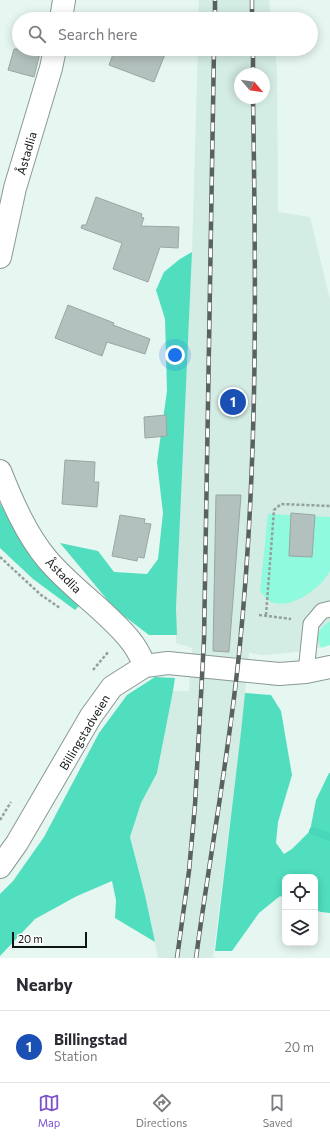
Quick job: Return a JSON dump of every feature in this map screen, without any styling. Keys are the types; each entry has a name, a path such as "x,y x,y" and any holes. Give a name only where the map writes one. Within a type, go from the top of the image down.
{"street":[{"path":"62,12 64,0"},
{"name":"Åstadlia","path":"0,257 15,188 54,56"},
{"name":"Åstadlia","path":"0,471 21,518 47,559 65,578 106,614 131,640 145,666"},
{"name":"Billingstadveien","path":"0,867 17,843 91,716 112,687 145,666 168,663 279,674 330,668"}],"lane":[{"path":"306,672 311,624 322,611 330,609"}],"path":[{"path":"266,615 274,510 281,504 330,506"},
{"path":"259,615 282,617 311,624"}],"shaded area":[{"path":"199,0 269,0 270,12 198,12"},
{"path":"198,56 276,56 278,212 310,217 330,300 330,645 303,651 276,654 262,655 249,653 241,735 213,958 158,958 145,895 130,837 141,803 157,773 173,691 189,691 192,648 176,643 176,609 192,252"}],"green space":[{"path":"192,252 176,609 177,635 149,635 115,609 60,543 98,551 114,572 147,574 158,559 163,513 157,462 167,391 165,319 156,290 164,272 180,259"},
{"path":"0,503 15,530 41,565 79,606 75,610 33,579 0,548"},
{"path":"268,514 330,517 330,571 326,578 313,590 305,596 288,603 279,604 271,602 260,591"},
{"path":"330,621 330,645 321,648 317,637 321,628"},
{"path":"155,677 175,678 157,773 141,803 130,837 155,942 115,918 116,900 112,881 77,896 35,919 0,956 0,894 13,881 44,837 99,733 127,695"},
{"path":"245,693 271,695 281,711 292,775 278,822 276,843 284,854 292,849 310,831 316,800 330,773 330,913 318,911 318,874 282,874 282,897 280,896 259,913 232,951 215,951"}],"building":[{"path":"12,56 39,56 34,77 8,70"},
{"path":"112,56 164,56 154,82 109,65"},
{"path":"96,197 142,214 141,217 144,218 141,226 179,227 178,248 160,247 148,282 113,269 122,243 81,228 82,225 86,225"},
{"path":"68,305 114,323 113,325 150,339 145,354 107,342 102,356 55,338"},
{"path":"166,415 167,436 145,438 144,417"},
{"path":"65,460 95,462 94,482 99,482 97,507 62,504"},
{"path":"216,495 241,495 229,652 213,651"},
{"path":"291,513 315,515 312,557 289,556"},
{"path":"120,515 145,519 144,523 151,524 144,558 138,557 137,561 112,556"}],"waterway":[{"path":"313,831 330,837"}],"railway":[{"path":"215,0 215,12"},
{"path":"252,0 252,12"},
{"path":"177,958 189,871 195,805 204,640 214,56"},
{"path":"253,56 253,68"},
{"path":"196,958 231,723 246,576 253,440 255,303 253,104"}],"place":[{"name":"Billingstad","path":"233,402"}]}
